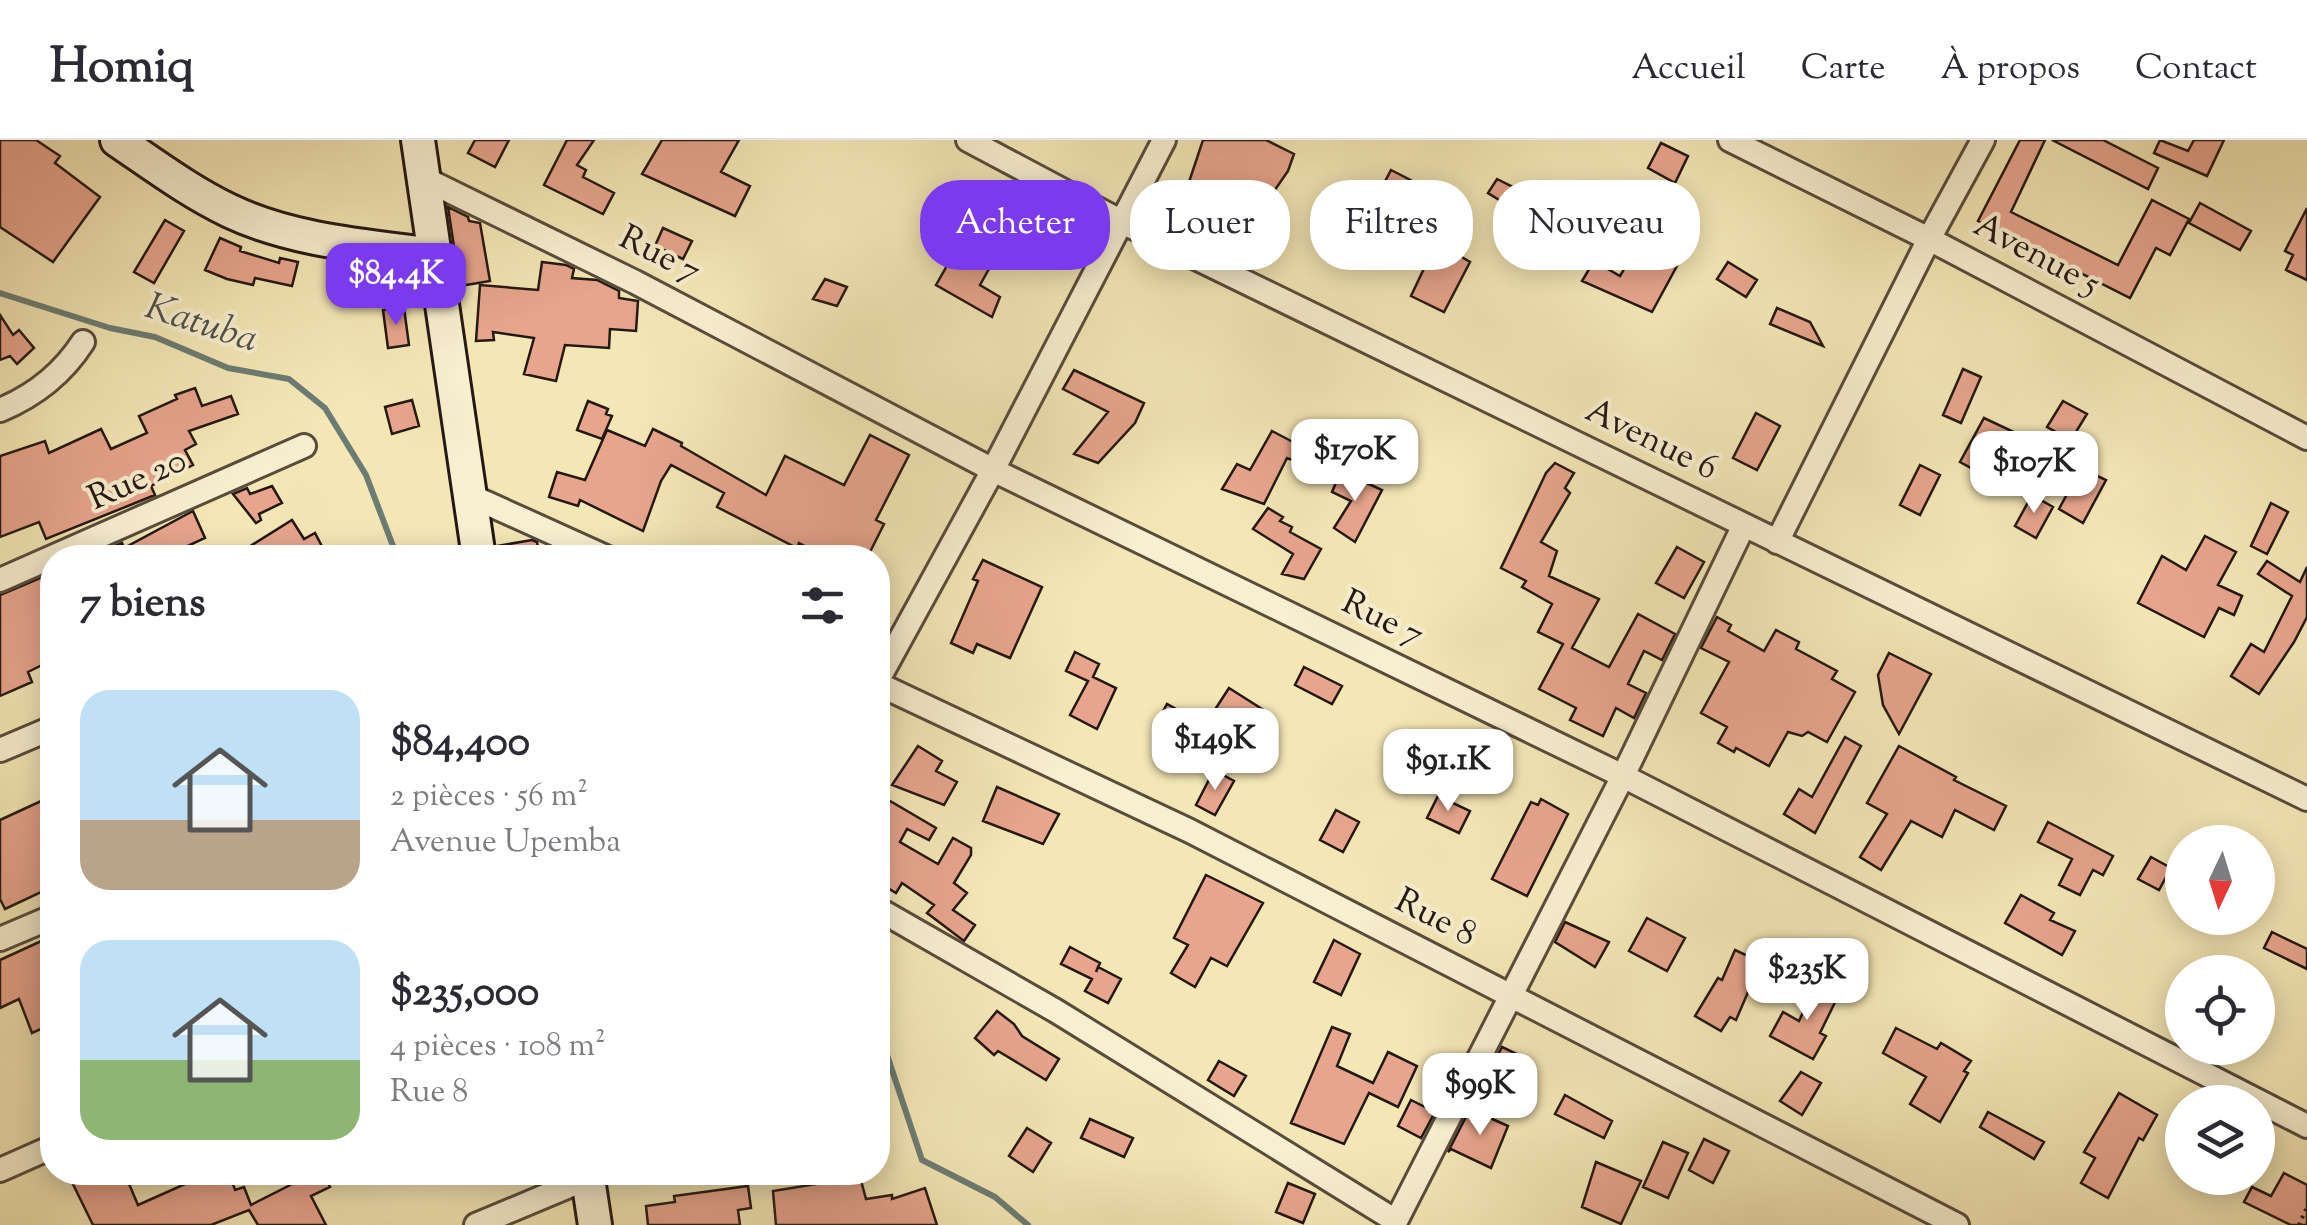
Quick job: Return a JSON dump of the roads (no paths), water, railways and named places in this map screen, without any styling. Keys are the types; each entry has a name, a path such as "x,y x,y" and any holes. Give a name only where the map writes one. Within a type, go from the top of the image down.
{"street":[{"path":"117,140 180,183 232,212 283,230 332,241 435,255"},
{"path":"418,140 477,545"},
{"name":"Avenue 6","path":"968,140 1124,223 2307,800"},
{"path":"890,660 1124,223 1164,140"},
{"name":"Avenue 5","path":"1730,140 2307,438"},
{"path":"1777,542 1983,140"},
{"name":"Rue 7","path":"425,179 636,282 993,470 1623,776 2307,1126"},
{"path":"0,410 21,401 48,381 70,362 84,342"},
{"name":"Rue 20","path":"79,545 304,446"},
{"path":"471,496 579,545"},
{"path":"890,916 1056,1011 1395,1223 1623,776 1744,525"},
{"name":"Rue 20","path":"0,580 40,562"},
{"name":"Rue 8","path":"890,688 1190,832 1956,1225"},
{"path":"0,750 40,733"},
{"path":"0,939 40,923"},
{"path":"0,1170 40,1152"},
{"path":"476,1225 566,1185"},
{"path":"589,1185 595,1225"}],"waterway":[{"name":"Katuba","path":"0,293 110,328 155,337 228,368 289,379 325,408 366,475 393,545"},
{"name":"Katuba","path":"890,1064 922,1160 995,1197 1028,1225"}]}
